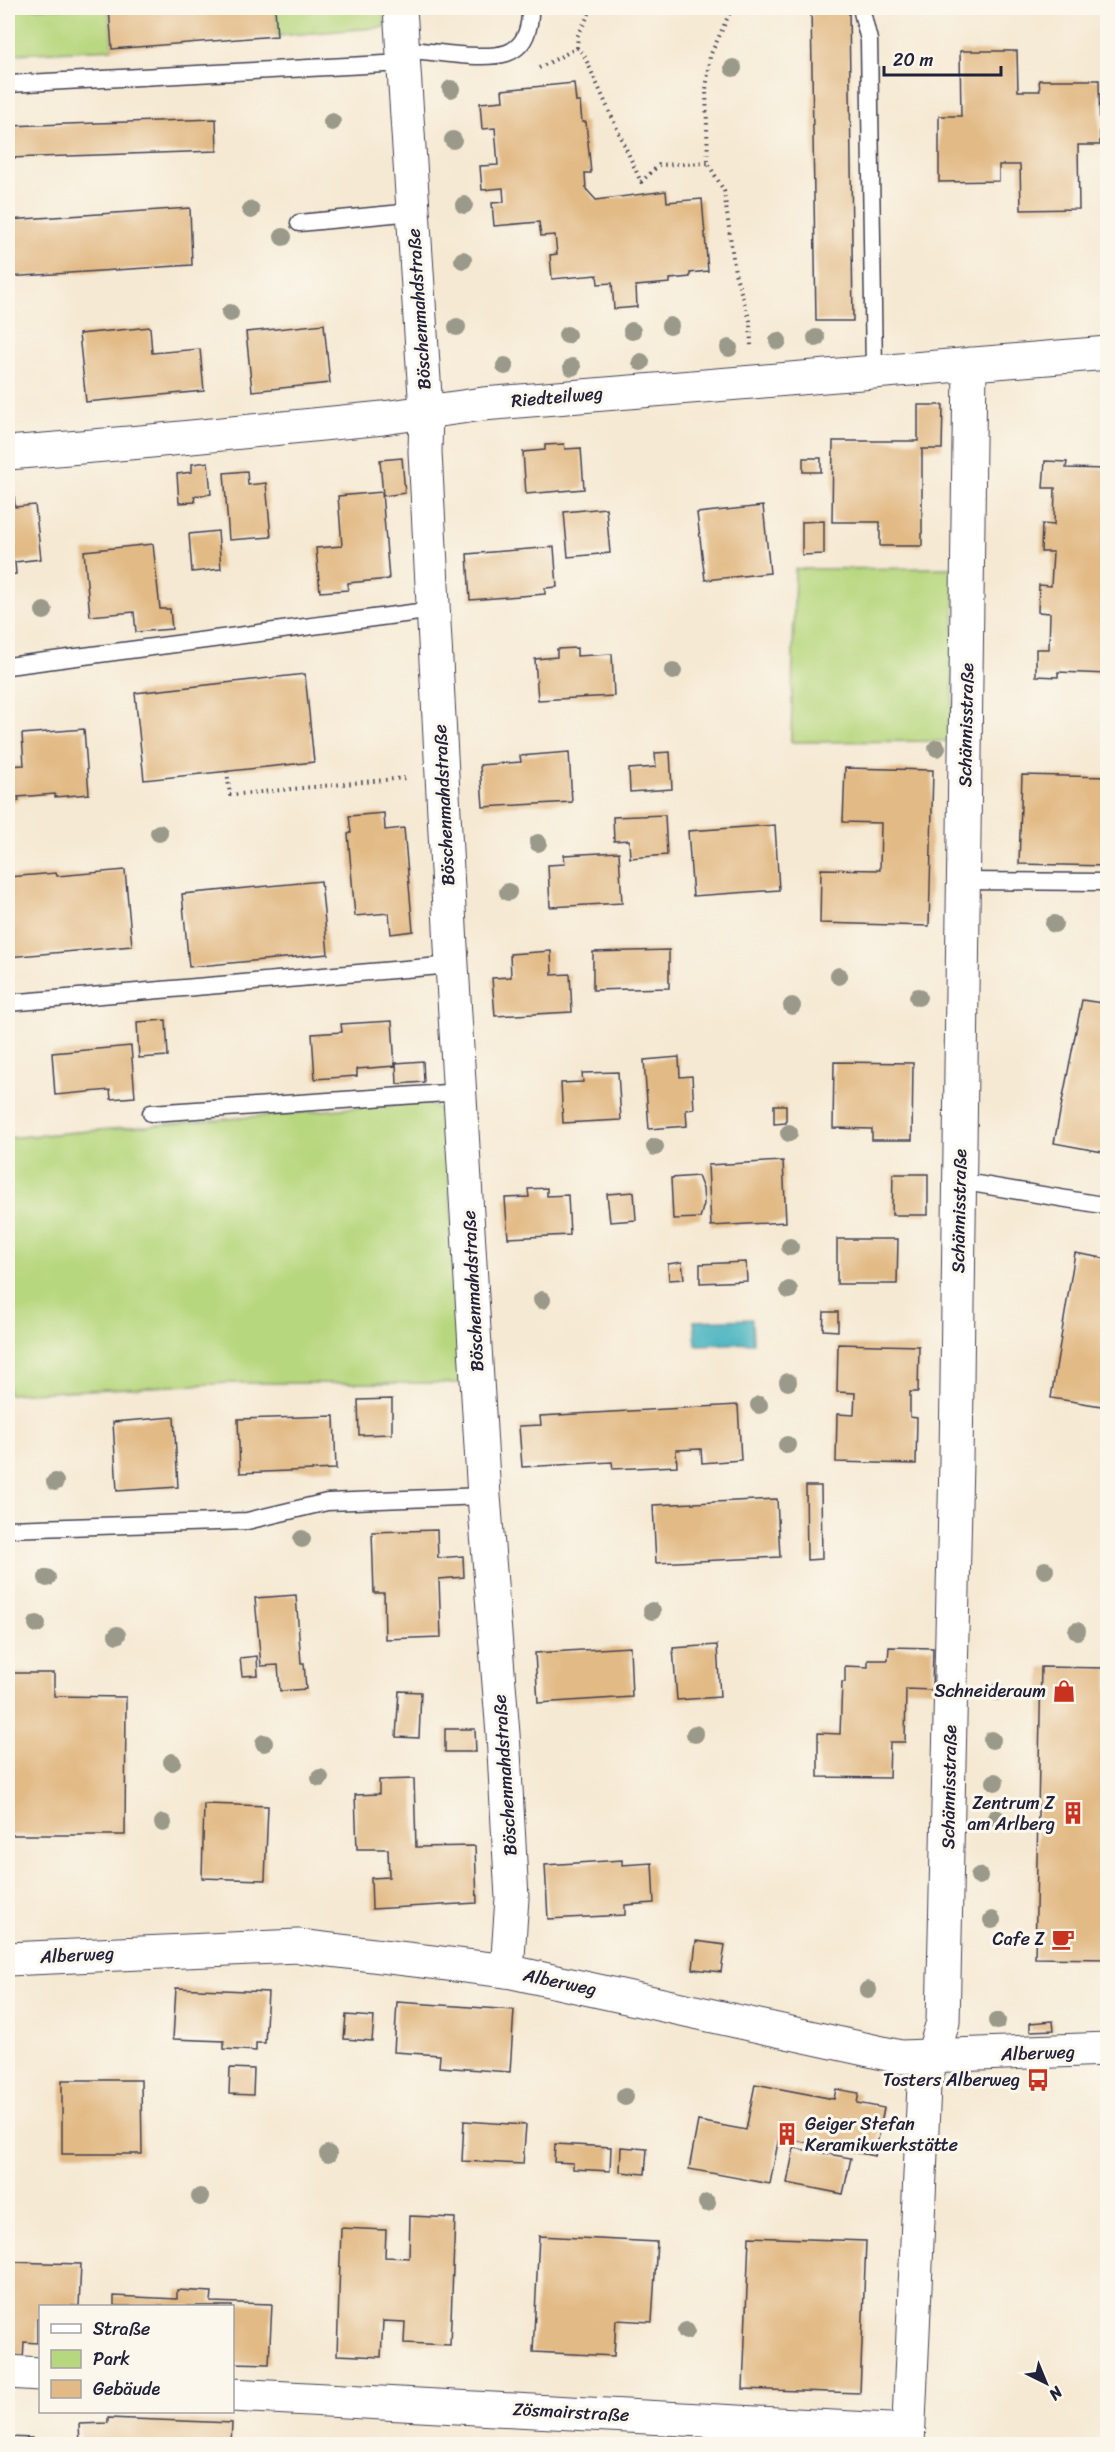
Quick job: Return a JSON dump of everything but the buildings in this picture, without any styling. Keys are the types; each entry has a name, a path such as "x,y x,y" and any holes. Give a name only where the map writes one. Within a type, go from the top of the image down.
{"street":[{"name":"Böschenmahdstraße","path":"400,8 426,411 425,452 452,965 484,1496 503,1734 512,1898 507,1971"},
{"name":"Riedteilweg","path":"8,453 289,428 426,411 754,380 1107,353"},
{"name":"Schännisstraße","path":"933,2057 943,2022 955,1514 970,364"},
{"name":"Alberweg","path":"8,1959 298,1946 507,1971 901,2057 1107,2049"},
{"name":"Zösmairstraße","path":"234,2396 908,2438 924,2085 933,2057"},
{"path":"8,2372 39,2374"}],"lane":[{"path":"861,8 869,40 874,371"},
{"path":"8,84 403,56 489,56 508,53 521,43 529,30 530,15"},
{"path":"299,223 413,212"},
{"path":"8,666 434,610"},
{"path":"964,881 1102,882"},
{"path":"8,1003 452,965"},
{"path":"151,1113 461,1092"},
{"path":"960,1181 1107,1206"},
{"path":"8,1529 247,1521 327,1502 484,1496"}],"path":[{"path":"592,8 578,35 577,48 584,55 641,182 659,165 708,163"},
{"path":"732,8 710,56 706,90 708,163 724,191 735,273 750,321 754,380"},
{"path":"538,69 577,48"},
{"path":"227,771 230,795 443,775"}],"green space":[{"path":"9,8 109,8 112,49 13,54"},
{"path":"275,8 384,8 385,27 277,36"},
{"path":"955,568 952,741 791,742 795,569"},
{"path":"422,1102 437,1108 445,1124 464,1383 230,1383 8,1394 8,1138"}],"water":[{"path":"752,1319 753,1343 696,1345 694,1321"}],"place":[{"name":"Schneideraum","path":"1064,1691"},
{"name":"Zentrum Z am Arlberg","path":"1073,1813"},
{"name":"Cafe Z","path":"1063,1939"},
{"name":"Tosters Alberweg","path":"1038,2080"},
{"name":"Geiger Stefan Keramikwerkstätte","path":"787,2134"}]}
